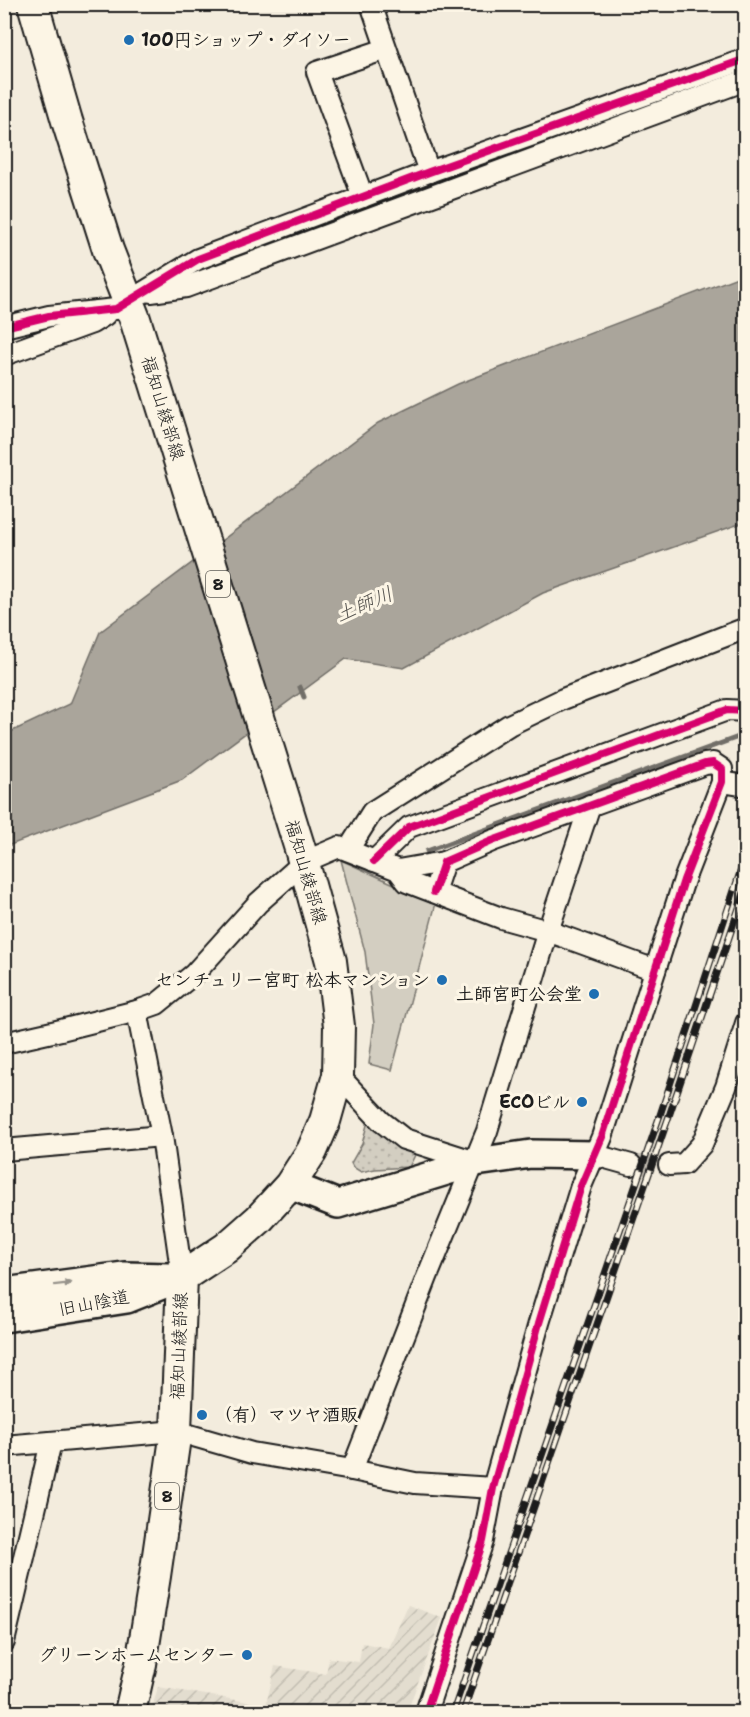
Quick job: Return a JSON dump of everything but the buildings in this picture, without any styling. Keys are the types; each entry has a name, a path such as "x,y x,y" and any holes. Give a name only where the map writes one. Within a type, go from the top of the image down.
{"main road":[{"name":"福知山綾部線","path":"33,4 108,250 131,305 302,856 331,961 339,1026 338,1075 321,1131 312,1151 290,1185 259,1219 226,1248 182,1277 176,1431 141,1664 130,1713"}],"street":[{"path":"371,4 429,172"},
{"path":"363,197 317,72 386,49"},
{"path":"4,327 49,316 131,305 198,259 429,172 746,59"},
{"path":"4,355 92,323 131,305 186,287 746,80"},
{"path":"348,850 372,812 509,725 563,699 746,628"},
{"path":"374,861 409,827 727,710 746,711"},
{"path":"398,870 444,862 492,841 705,764 712,763 722,769 722,782 684,880 595,1155 581,1186 539,1323 493,1488 483,1541 426,1713"},
{"path":"722,782 746,786"},
{"path":"352,1470 488,1131 548,931 590,805"},
{"path":"4,1043 137,1011 157,1004 194,974 302,856 339,846 398,870 408,882 501,918 548,931 655,970"},
{"path":"434,892 444,862"},
{"path":"4,1292 124,1276 182,1277 162,1136 137,1011"},
{"path":"669,1165 684,1164 702,1144 726,1087 746,1023"},
{"path":"338,1075 381,1121 404,1139 476,1162"},
{"path":"4,1150 162,1136"},
{"path":"290,1185 338,1204 476,1162 531,1154 595,1155 631,1165"},
{"name":"旧山陰道","path":"4,1318 127,1299 182,1277"},
{"path":"4,1446 176,1431 252,1453 352,1470 415,1484 493,1488"},
{"path":"4,1642 51,1442"}],"shaded area":[{"path":"341,860 436,903 392,1070 369,1064 374,1024 365,952"},
{"path":"373,1118 396,1142 415,1155 409,1167 361,1172 353,1167 351,1163 362,1144 368,1121"},
{"path":"408,1605 442,1618 407,1712 151,1712 158,1687 266,1705 275,1666 326,1674 329,1658 359,1662 362,1643 389,1648"}],"water":[{"name":"土師川","path":"745,274 745,522 543,593 404,668 346,659 182,780 5,847 4,735 70,704 100,632 378,423 458,384"}],"waterway":[{"path":"300,687 304,697"},
{"path":"427,851 741,736"}],"tunnel":[{"path":"631,1165 669,1165"}],"railway":[{"path":"453,1712 660,1115 746,854"},
{"path":"463,1712 746,887"}],"cycle path":[{"path":"4,327 49,316 116,309 198,259 429,172 746,59"},
{"path":"374,861 409,827 727,710 746,711"},
{"path":"426,1712 483,1541 493,1488 539,1323 581,1186 602,1137 684,880 722,782 722,769 713,763 705,764 492,841 444,862 434,892"}],"place":[{"name":"100円ショップ・ダイソー","path":"129,40"},
{"name":"センチュリー宮町 松本マンション","path":"442,980"},
{"name":"土師宮町公会堂","path":"594,994"},
{"name":"ECOビル","path":"582,1102"},
{"name":"（有）マツヤ酒販","path":"202,1415"},
{"name":"グリーンホームセンター","path":"247,1655"}]}
